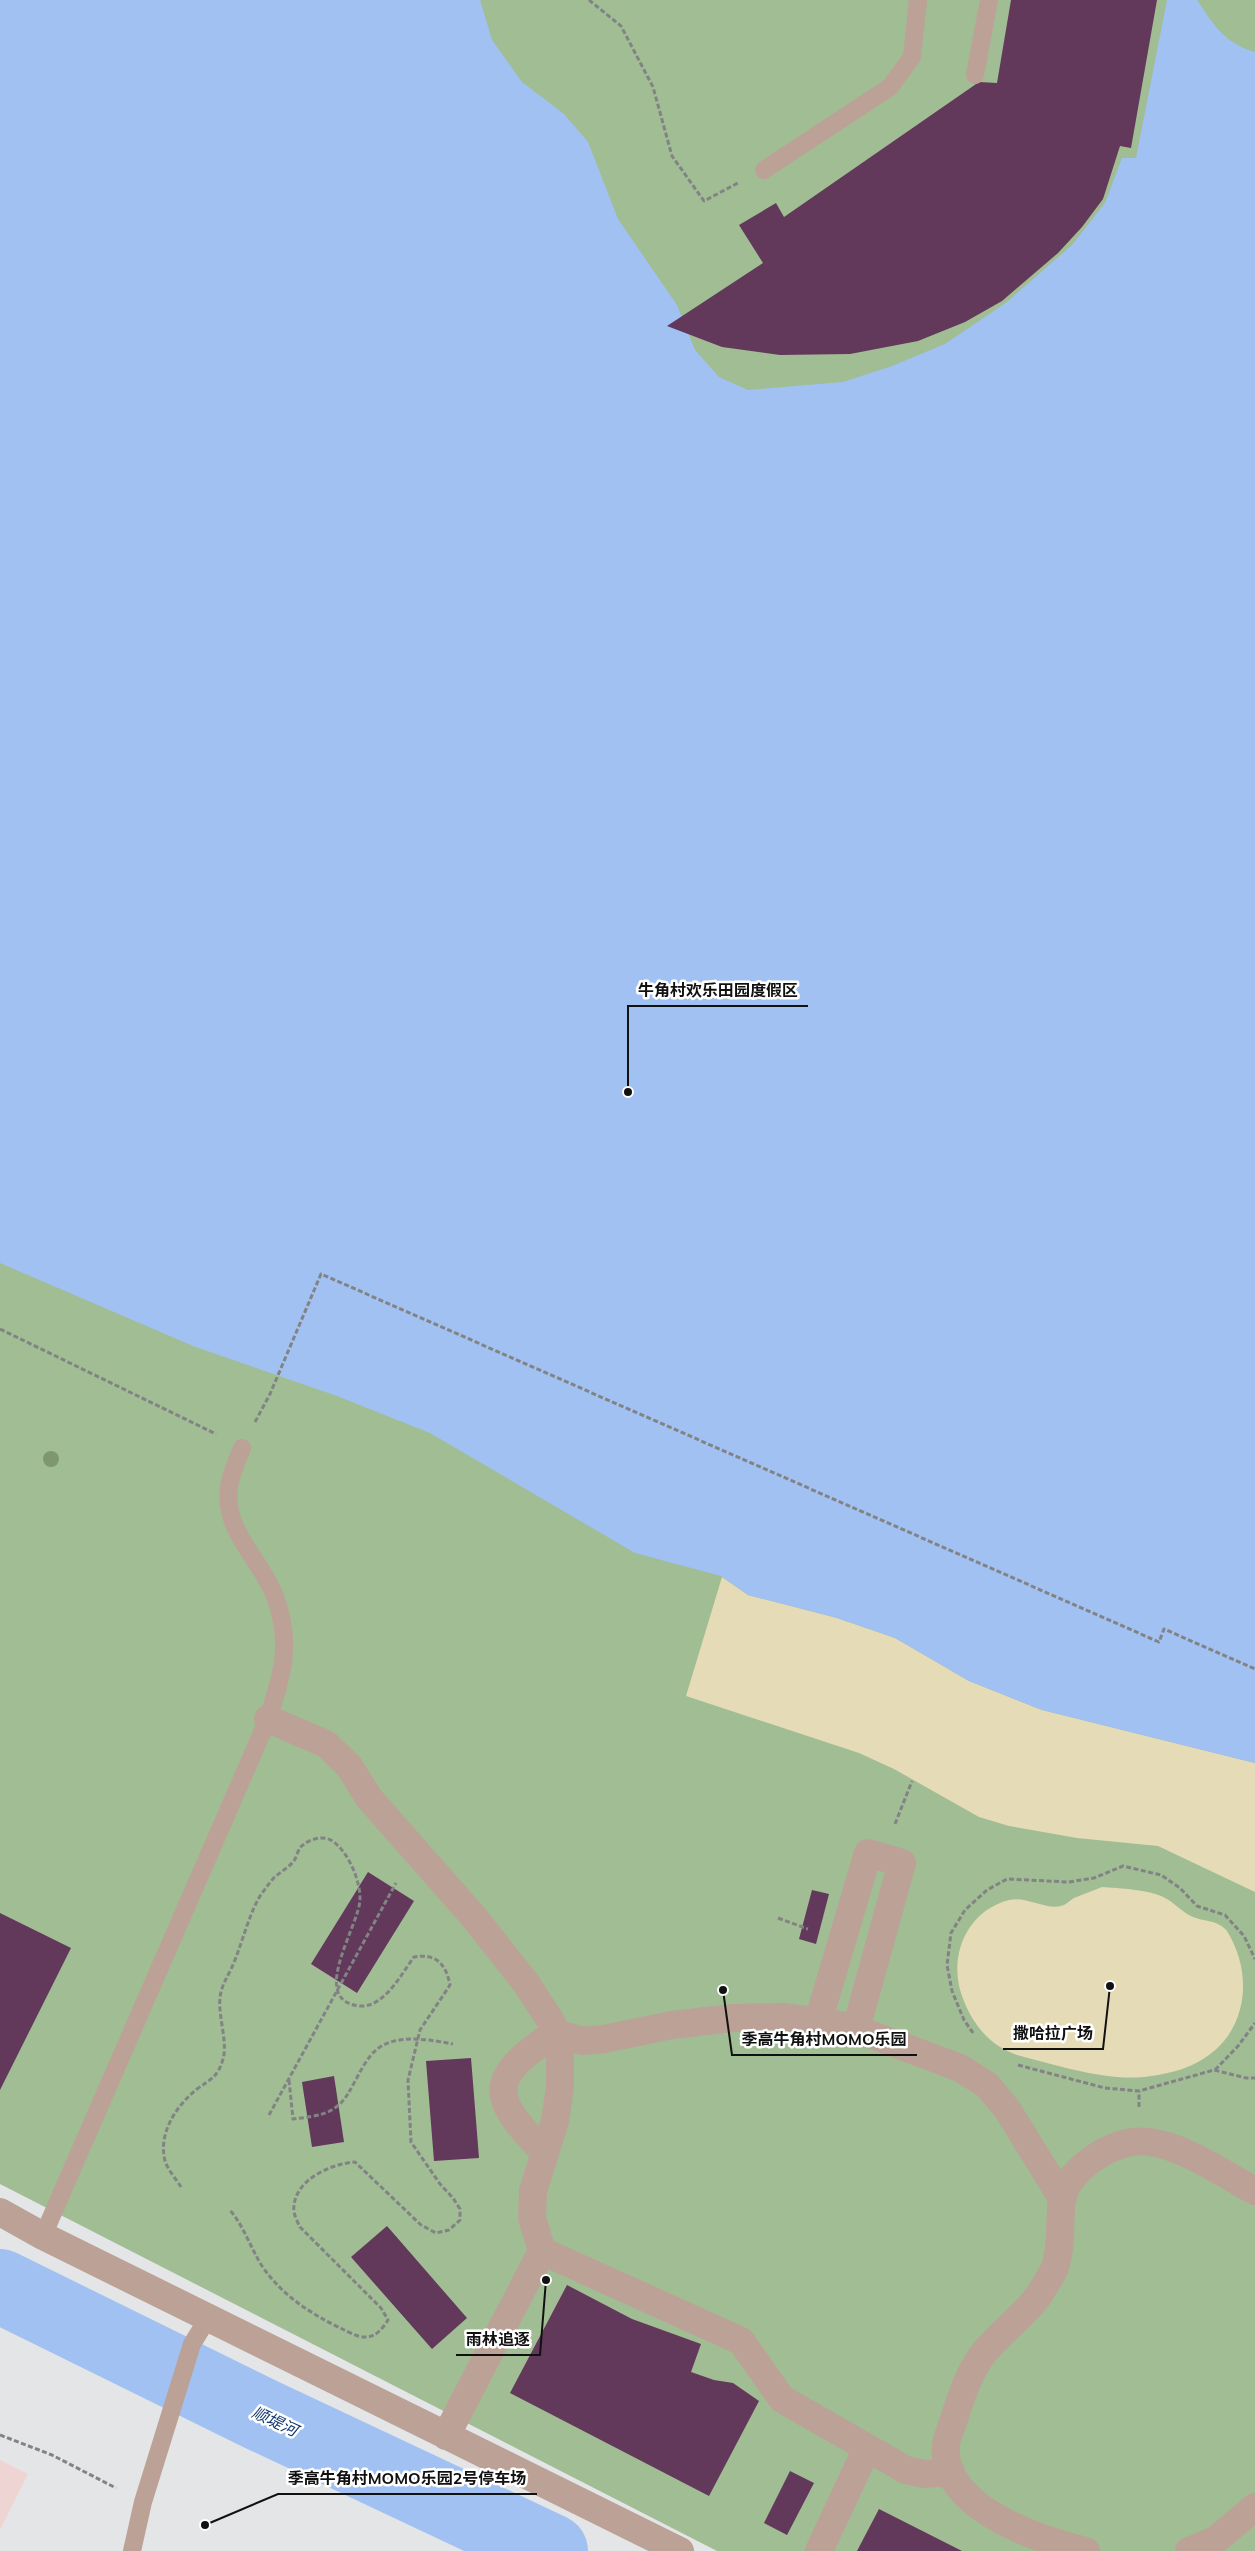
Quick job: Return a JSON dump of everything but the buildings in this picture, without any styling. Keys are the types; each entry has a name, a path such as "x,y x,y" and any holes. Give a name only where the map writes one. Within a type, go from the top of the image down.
{"street":[{"path":"268,1719 326,1744 349,1766 370,1798 473,1916 526,1983 552,2024 560,2053 560,2087 554,2121 533,2191 532,2218 542,2251 446,2436"},
{"path":"818,2022 868,1853 902,1863 856,2029"},
{"path":"853,1903 888,1914"},
{"path":"839,1950 874,1963"},
{"path":"545,2153 521,2129 506,2108 502,2087 513,2066 526,2052 555,2033 583,2040 604,2039 672,2025 733,2018 786,2017 856,2029 960,2068 987,2085 1007,2109 1062,2198"},
{"path":"1086,2551 1057,2544 989,2515 966,2496 951,2472 946,2446 962,2392 981,2357 1042,2291 1056,2265 1062,2198 1076,2174 1096,2154 1124,2143 1150,2142 1192,2155 1255,2191"},
{"path":"0,2212 43,2236 680,2551"},
{"path":"542,2251 742,2341 782,2399 906,2470 924,2474 951,2472"},
{"path":"819,2551 867,2448"},
{"path":"1189,2551 1217,2539 1255,2508"}],"lane":[{"path":"764,170 890,87 912,57 918,0"},
{"path":"975,75 989,0"},
{"path":"43,2236 268,1719 284,1670 285,1648 276,1600 264,1572 239,1537 228,1505 228,1487 242,1448"},
{"path":"132,2551 143,2502 192,2344 208,2318"}],"path":[{"path":"589,0 620,26 653,87 672,156 704,201 764,170"},
{"path":"0,1329 242,1448 270,1394 321,1274 1159,1642 1164,1629 1255,1669"},
{"path":"882,1858 912,1781"},
{"path":"181,2187 166,2163 163,2145 168,2125 178,2108 197,2090 213,2079 224,2057 219,2001 222,1986 232,1968 260,1896 274,1877 293,1862 302,1846 318,1837 332,1840 343,1849 354,1870 360,1900 353,1927 343,1948 336,1978 341,1997 349,2005 364,2006 382,1998 397,1984 414,1957 426,1955 439,1961 448,1974 450,1985 420,2030 408,2080 410,2124 411,2142 440,2184 460,2208 460,2220 449,2230 436,2233 421,2225 354,2162 338,2163 316,2172 299,2194 294,2212 300,2227 381,2308 388,2320 380,2332 366,2338 354,2335 307,2312 276,2284 258,2259 238,2220 229,2210"},
{"path":"269,2115 414,1850"},
{"path":"976,2037 964,2020 952,1990 947,1965 951,1933 965,1910 987,1890 1007,1879 1069,1882 1094,1878 1123,1866 1161,1875 1180,1888 1197,1906 1225,1915 1244,1936 1255,1960"},
{"path":"1013,2063 1028,2069 1105,2088 1139,2091 1214,2070 1238,2046 1255,2022"},
{"path":"289,2079 293,2119 324,2116 342,2103 380,2047 410,2040 453,2044"},
{"path":"1214,2070 1246,2078 1255,2078"},
{"path":"0,2435 52,2455 143,2502"}],"shaded area":[{"path":"0,2460 28,2474 0,2530"}],"green space":[{"path":"0,0 1255,0 1255,2551 717,2551 0,2184"}],"sand":[{"path":"722,1577 748,1595 837,1618 895,1638 969,1681 1042,1710 1255,1763 1255,1892 1158,1846 1077,1838 1009,1826 979,1817 894,1769 859,1753 686,1696"},
{"path":"1102,1887 1135,1890 1159,1895 1189,1915 1216,1923 1227,1931 1236,1948 1241,1967 1243,1985 1241,2004 1236,2021 1227,2037 1214,2051 1198,2062 1169,2073 1135,2078 1084,2072 1007,2051 990,2039 971,2016 962,1996 957,1966 959,1951 964,1938 982,1914 994,1906 1016,1899 1055,1907 1061,1906 1074,1898"}],"water":[{"path":"0,0 480,0 492,40 522,82 564,114 588,142 618,219 677,305 695,350 719,377 748,390 843,382 892,366 945,344 1007,302 1072,245 1105,203 1122,158 1136,158 1167,0 1197,0 1221,32 1235,44 1255,52 1255,1763 1042,1710 969,1681 895,1638 837,1618 748,1595 721,1576 635,1553 430,1433 337,1396 193,1346 0,1263"}],"waterway":[{"name":"顺堤河","path":"0,2286 260,2414 551,2551"}],"place":[{"name":"牛角村欢乐田园度假区","path":"628,1092"},
{"name":"撒哈拉广场","path":"1110,1986"},
{"name":"季高牛角村MOMO乐园","path":"723,1990"},
{"name":"雨林追逐","path":"546,2280"},
{"name":"季高牛角村MOMO乐园2号停车场","path":"205,2525"}]}
